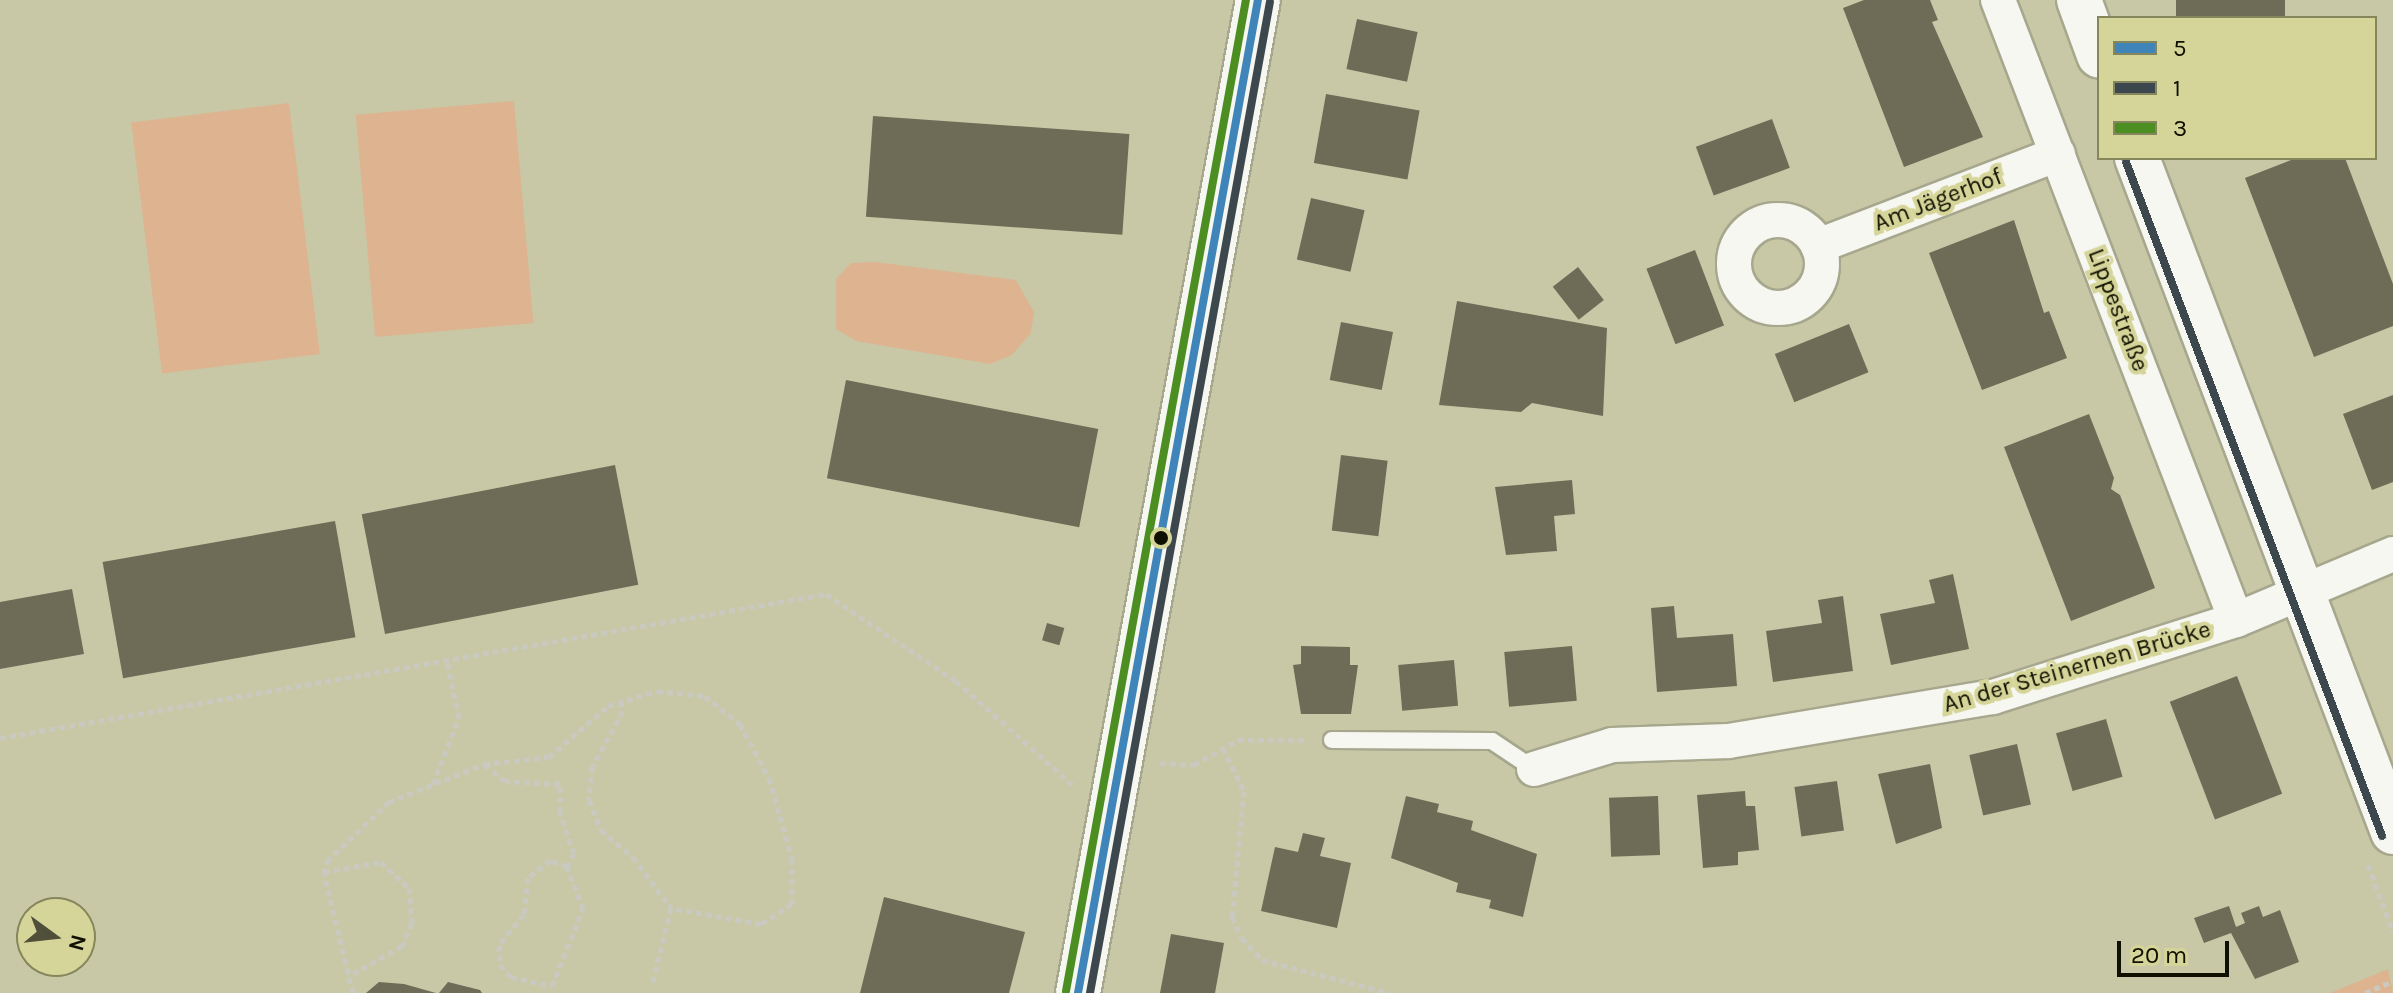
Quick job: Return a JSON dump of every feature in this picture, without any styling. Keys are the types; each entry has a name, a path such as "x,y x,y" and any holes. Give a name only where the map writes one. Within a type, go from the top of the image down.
{"street":[{"path":"1078,993 1258,0"},
{"name":"Lippestraße","path":"1998,0 2236,620"},
{"path":"2079,0 2097,50"},
{"name":"Am Jägerhof","path":"1818,246 2058,154"},
{"path":"2138,160 2393,832"},
{"name":"An der Steinernen Brücke","path":"1534,769 1612,745 1729,741 1869,723 1993,697 2236,620 2393,554"}],"lane":[{"name":"An der Steinernen Brücke","path":"1332,740 1492,741 1534,769"}],"path":[{"path":"0,738 826,594 956,681 1077,789"},
{"path":"433,784 459,718 446,658"},
{"path":"324,872 367,817 433,784 484,764 549,757 620,701 684,691 722,705 756,749 792,859 792,904 774,921 671,908 633,857 601,830 589,800 592,767 623,711 620,701"},
{"path":"1160,763 1194,765 1238,740 1332,740"},
{"path":"1223,748 1244,791 1232,917 1242,938 1262,960 1390,993"},
{"path":"484,764 505,781 560,784 560,812 574,854 567,867 583,909 552,986 511,977 500,965 499,945 524,915 528,878 550,860 567,867"},
{"path":"324,872 381,862 403,875 413,905 402,946 349,976"},
{"path":"324,872 353,993"},
{"path":"652,986 671,908"},
{"path":"2365,993 2393,981"}],"shaded area":[{"path":"514,101 533,323 375,337 356,115"},
{"path":"289,103 320,354 162,373 131,122"},
{"path":"875,262 1016,280 1034,312 1031,333 1012,355 990,364 856,341 836,329 836,279 851,263"},
{"path":"2388,969 2393,993 2330,993"}],"building":[{"path":"1864,0 1930,0 1938,20 1932,22 1983,137 1904,167 1843,8"},
{"path":"2176,0 2285,0 2285,16 2176,16"},
{"path":"1357,19 1418,32 1407,82 1346,69"},
{"path":"1326,94 1420,110 1407,179 1314,163"},
{"path":"873,116 1129,134 1122,235 866,217"},
{"path":"1772,119 1790,168 1714,196 1696,147"},
{"path":"2291,160 2346,160 2393,284 2393,326 2314,357 2245,178"},
{"path":"1311,198 1365,210 1350,272 1297,259"},
{"path":"2014,220 2044,313 2049,311 2067,358 1982,390 1929,253"},
{"path":"1695,250 1724,326 1675,344 1646,269"},
{"path":"1578,267 1604,300 1579,320 1553,287"},
{"path":"1457,301 1607,328 1603,416 1532,403 1521,412 1439,405"},
{"path":"1341,322 1393,332 1382,390 1330,380"},
{"path":"1849,324 1868,372 1794,402 1775,354"},
{"path":"846,380 1098,429 1079,527 827,478"},
{"path":"2393,395 2393,482 2372,490 2343,414"},
{"path":"2089,414 2114,478 2111,489 2120,495 2155,588 2071,621 2004,447"},
{"path":"1341,455 1388,461 1378,536 1332,530"},
{"path":"615,465 638,585 385,634 362,514"},
{"path":"1572,480 1575,514 1554,516 1557,551 1506,555 1495,487"},
{"path":"335,521 355,637 123,678 103,562"},
{"path":"1953,574 1969,649 1891,665 1880,614 1935,603 1929,580"},
{"path":"72,589 84,654 0,669 0,602"},
{"path":"1843,596 1853,671 1773,682 1766,631 1822,623 1818,600"},
{"path":"1674,606 1677,638 1733,634 1737,686 1657,692 1651,608"},
{"path":"1047,623 1064,628 1059,645 1042,640"},
{"path":"1301,646 1350,647 1350,665 1358,665 1351,714 1301,714 1293,665 1301,664"},
{"path":"1572,646 1577,701 1509,707 1504,652"},
{"path":"1454,660 1458,706 1402,711 1398,665"},
{"path":"2237,676 2282,794 2215,819 2170,702"},
{"path":"2106,719 2123,777 2073,791 2056,733"},
{"path":"2017,744 2031,804 1983,815 1969,755"},
{"path":"1930,764 1942,828 1896,844 1878,774"},
{"path":"1837,781 1844,831 1801,836 1794,787"},
{"path":"1745,791 1746,806 1755,806 1759,850 1738,852 1738,865 1703,868 1697,795"},
{"path":"1406,796 1439,804 1437,812 1473,821 1471,830 1537,854 1523,917 1489,908 1491,900 1456,892 1458,883 1391,858"},
{"path":"1658,796 1660,855 1611,857 1609,798"},
{"path":"1303,833 1325,838 1320,856 1351,863 1337,928 1261,911 1275,847 1298,852"},
{"path":"884,897 1025,932 1009,993 860,993"},
{"path":"2229,906 2236,927 2245,923 2241,913 2259,906 2263,917 2280,910 2299,962 2255,979 2231,933 2204,943 2194,918"},
{"path":"1171,934 1224,943 1215,993 1160,993"},
{"path":"379,982 404,984 436,993 366,993"},
{"path":"448,982 480,990 482,993 439,993"}],"transit line":[{"name":"3","path":"1066,991 1246,0"},
{"name":"5","path":"1078,993 1258,0"},
{"name":"1","path":"1090,993 1270,2"},
{"name":"1","path":"2126,162 2382,836"}]}
